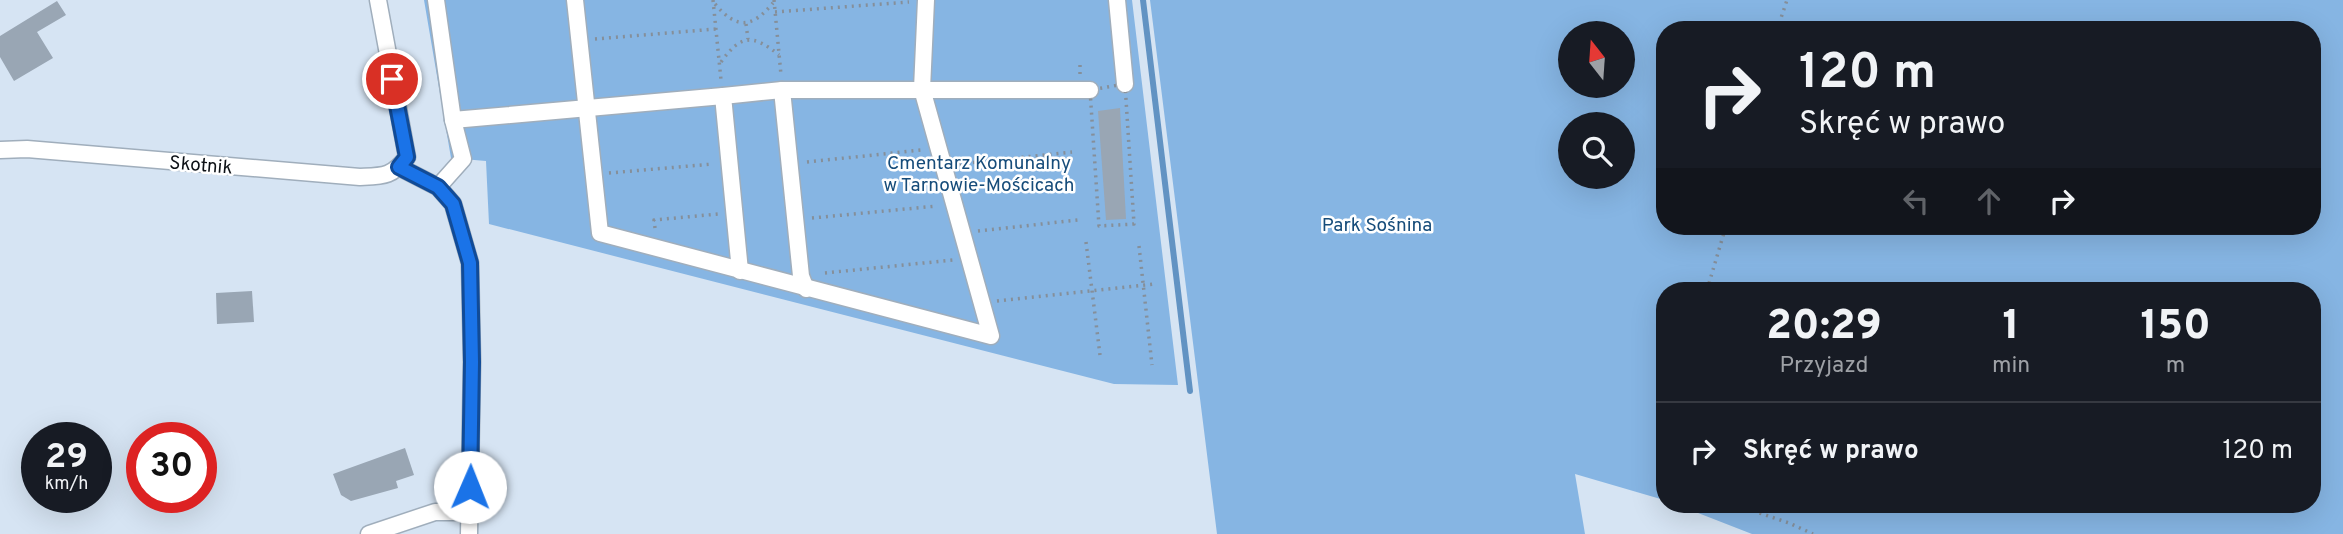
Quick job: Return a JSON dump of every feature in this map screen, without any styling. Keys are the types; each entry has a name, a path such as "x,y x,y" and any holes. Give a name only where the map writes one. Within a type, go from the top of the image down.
{"street":[{"path":"378,0 407,157 399,167 438,187 453,204 470,263 472,362 469,534"},
{"path":"436,0 453,120 463,159 438,187"},
{"path":"575,0 600,233 740,271 804,282 991,336 922,89 926,0"},
{"path":"1117,0 1125,84"},
{"path":"453,120 586,110 782,90 1090,90"},
{"path":"782,90 804,282"},
{"path":"723,96 740,271"},
{"name":"Skotnik","path":"0,150 27,149 360,177 386,176 399,167"},
{"path":"369,534 435,512 470,512"}],"path":[{"path":"775,12 926,0"},
{"path":"1780,21 1787,0"},
{"path":"713,1 725,15 736,22 746,23 761,17 774,1"},
{"path":"713,1 723,96"},
{"path":"774,1 782,90"},
{"path":"746,23 748,39"},
{"path":"579,41 716,29"},
{"path":"720,64 730,49 748,39 765,43 779,55"},
{"path":"1090,90 1099,226 1134,224 1125,84"},
{"path":"791,164 938,148"},
{"path":"943,166 1072,152"},
{"path":"593,174 729,162"},
{"path":"796,220 954,205"},
{"path":"657,248 654,220 734,213"},
{"path":"962,233 1078,220"},
{"path":"1709,282 1723,235"},
{"path":"1086,242 1100,355"},
{"path":"1139,246 1152,365"},
{"path":"804,282 969,258"},
{"path":"981,303 1156,284"},
{"path":"1757,513 1813,534"}],"green space":[{"name":"Cmentarz Komunalny w Tarnowie-Mościcach","path":"424,0 1132,0 1178,385 1114,384 489,224 486,161 451,158"},
{"name":"Park Sośnina","path":"1150,0 2343,0 2343,534 1752,534 1698,513 2321,513 2321,282 1656,282 1656,498 1575,474 1585,534 1217,534"}],"building":[{"path":"57,1 66,15 37,32 53,58 14,81 0,57 0,36"},
{"path":"1120,108 1126,219 1106,220 1098,111"},
{"path":"252,291 254,322 217,324 216,293"},
{"path":"405,448 414,475 396,481 398,488 351,501 341,495 333,474"}],"waterway":[{"path":"1143,0 1190,391"}],"route":[{"path":"392,79 407,157 399,167 438,187 453,204 470,263 470,487"}]}
